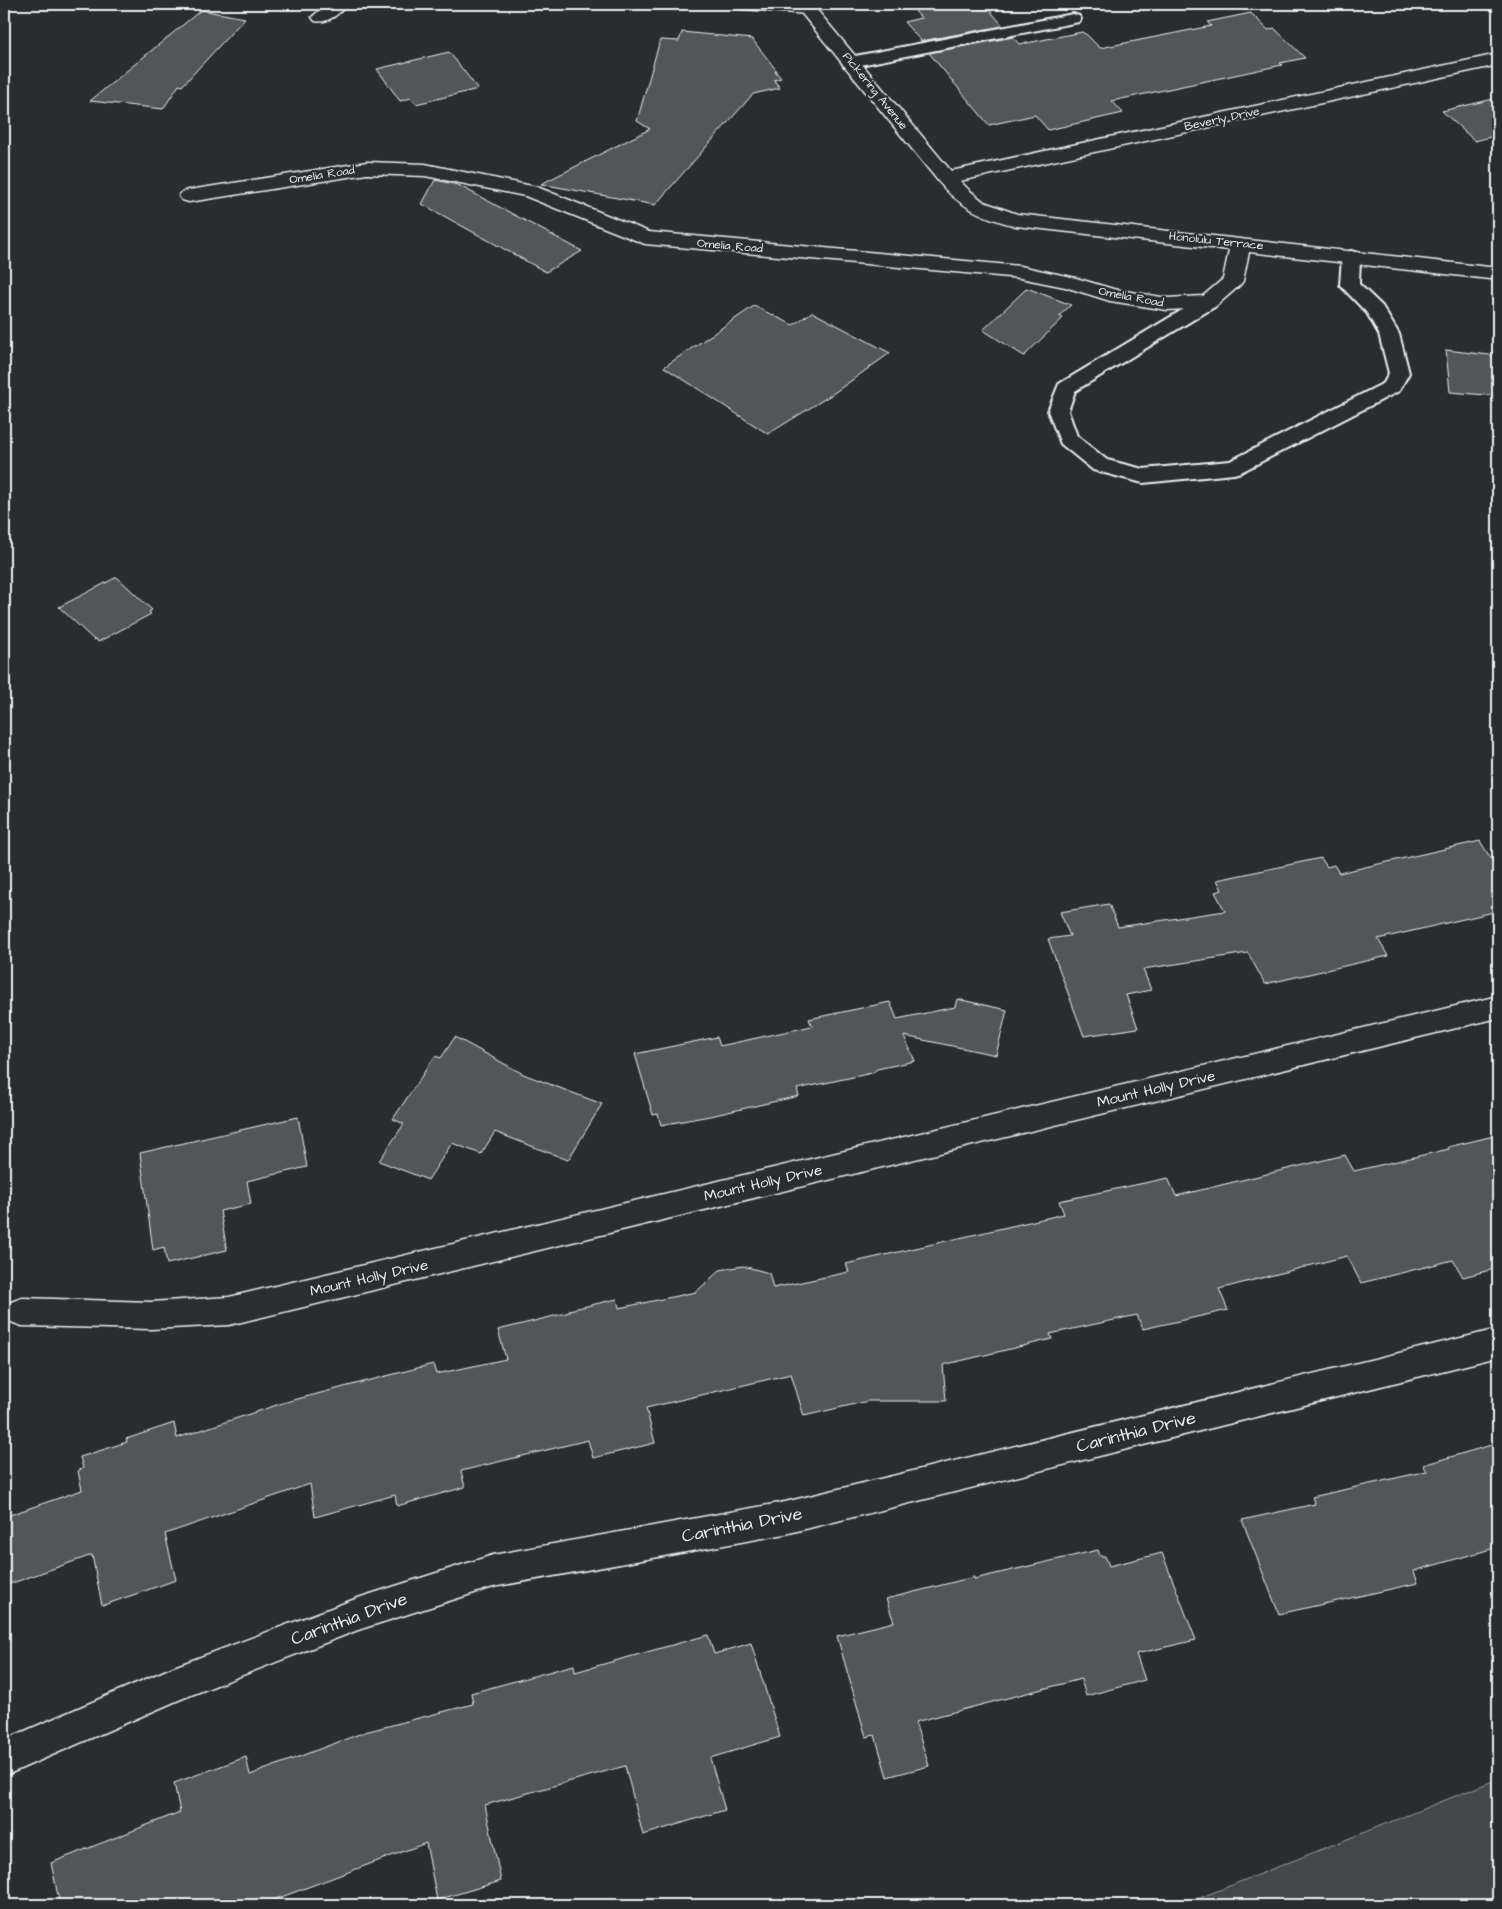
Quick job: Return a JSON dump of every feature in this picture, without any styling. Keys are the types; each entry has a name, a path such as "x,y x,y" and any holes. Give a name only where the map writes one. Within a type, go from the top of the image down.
{"street":[{"path":"321,17 338,4"},
{"path":"744,4 806,6"},
{"name":"Pickering Avenue","path":"806,6 946,178"},
{"name":"Beverly Drive","path":"946,178 1498,60"},
{"name":"Omelia Road","path":"190,196 367,168 424,170 530,191 645,238 1020,272 1069,282 1110,295 1167,304 1209,302"},
{"name":"Honolulu Terrace","path":"946,178 964,198 974,205 1016,220 1498,274"},
{"path":"1209,302 1233,282 1240,244"},
{"name":"Mount Holly Drive","path":"22,1312 144,1317 186,1316 229,1311 1498,1007"},
{"name":"Carinthia Drive","path":"4,1758 174,1684 294,1638 358,1614 493,1571 785,1518 1498,1343"}],"lane":[{"path":"850,62 1073,19"},
{"path":"1209,302 1066,388 1058,411 1068,439 1100,465 1143,476 1234,467 1392,386 1399,373 1389,334 1375,310 1348,285 1351,257"}],"shaded area":[{"path":"1498,1779 1498,1905 1182,1905"}],"building":[{"path":"909,4 979,4 984,9 988,8 1003,26 921,41 904,22 921,18"},
{"path":"201,10 245,18 182,86 179,85 163,109 90,101"},
{"path":"1251,13 1268,30 1274,28 1305,58 1280,63 1282,65 1112,101 1123,113 1048,130 1035,115 989,125 929,53 1013,37 1019,44 1082,32 1100,48 1211,26 1207,22"},
{"path":"682,32 752,39 781,78 774,80 780,88 753,94 655,205 541,184 650,129 637,121 660,40 679,41"},
{"path":"449,52 478,89 416,104 411,98 400,101 377,69"},
{"path":"1498,98 1498,135 1475,141 1442,111"},
{"path":"435,180 458,185 582,251 546,272 422,204"},
{"path":"1027,288 1071,305 1059,316 1063,318 1024,356 983,330"},
{"path":"754,306 793,325 812,312 890,353 831,395 768,434 664,367"},
{"path":"1446,350 1498,356 1498,396 1450,392"},
{"path":"117,577 152,610 149,612 151,614 98,642 59,607"},
{"path":"1480,841 1498,870 1498,911 1378,939 1388,956 1265,984 1248,953 1143,969 1151,990 1126,995 1138,1028 1084,1036 1048,939 1070,936 1060,912 1109,904 1118,927 1225,911 1215,892 1222,890 1217,880 1321,858 1327,867 1334,865 1339,873"},
{"path":"957,999 1007,1010 996,1055 904,1036 915,1061 877,1069 872,1073 797,1089 799,1096 661,1125 658,1114 653,1115 635,1054 717,1037 720,1046 812,1026 809,1019 890,1002 897,1019 955,1007"},
{"path":"455,1037 523,1074 602,1104 568,1160 495,1132 481,1154 452,1143 428,1180 379,1161 404,1124 393,1119 435,1056 441,1058"},
{"path":"298,1117 307,1167 247,1181 251,1204 220,1211 227,1250 167,1264 164,1247 153,1250 140,1153"},
{"path":"1498,1135 1498,1268 1463,1277 1453,1260 1361,1283 1347,1256 1219,1289 1228,1310 1143,1329 1137,1315 1050,1334 1052,1339 943,1365 946,1401 868,1401 804,1416 791,1374 646,1408 655,1443 593,1458 588,1440 461,1471 465,1487 397,1506 395,1495 315,1517 310,1484 165,1534 176,1580 107,1604 102,1605 92,1555 4,1586 4,1517 82,1490 78,1471 83,1468 80,1457 127,1442 126,1439 174,1423 177,1438 286,1402 433,1364 436,1374 506,1359 498,1330 617,1299 619,1308 696,1292 720,1270 743,1266 769,1273 773,1288 849,1272 846,1264 1064,1214 1059,1201 1168,1178 1176,1196 1345,1155 1354,1171 1449,1149 1448,1147"},
{"path":"1498,1443 1498,1547 1414,1571 1418,1583 1279,1614 1242,1520 1315,1504 1312,1497 1427,1471 1423,1465"},
{"path":"1098,1550 1100,1556 1105,1556 1109,1566 1162,1553 1196,1640 1136,1654 1145,1680 1086,1696 1081,1679 915,1722 929,1766 887,1777 875,1735 866,1737 837,1636 894,1622 886,1599 974,1577 974,1579"},
{"path":"708,1635 714,1654 751,1643 780,1737 710,1758 725,1810 643,1835 625,1766 485,1805 501,1881 437,1900 426,1843 260,1905 60,1905 51,1863 180,1812 174,1783 246,1757 250,1775 365,1732 473,1704 471,1693 574,1665 575,1672"}]}
